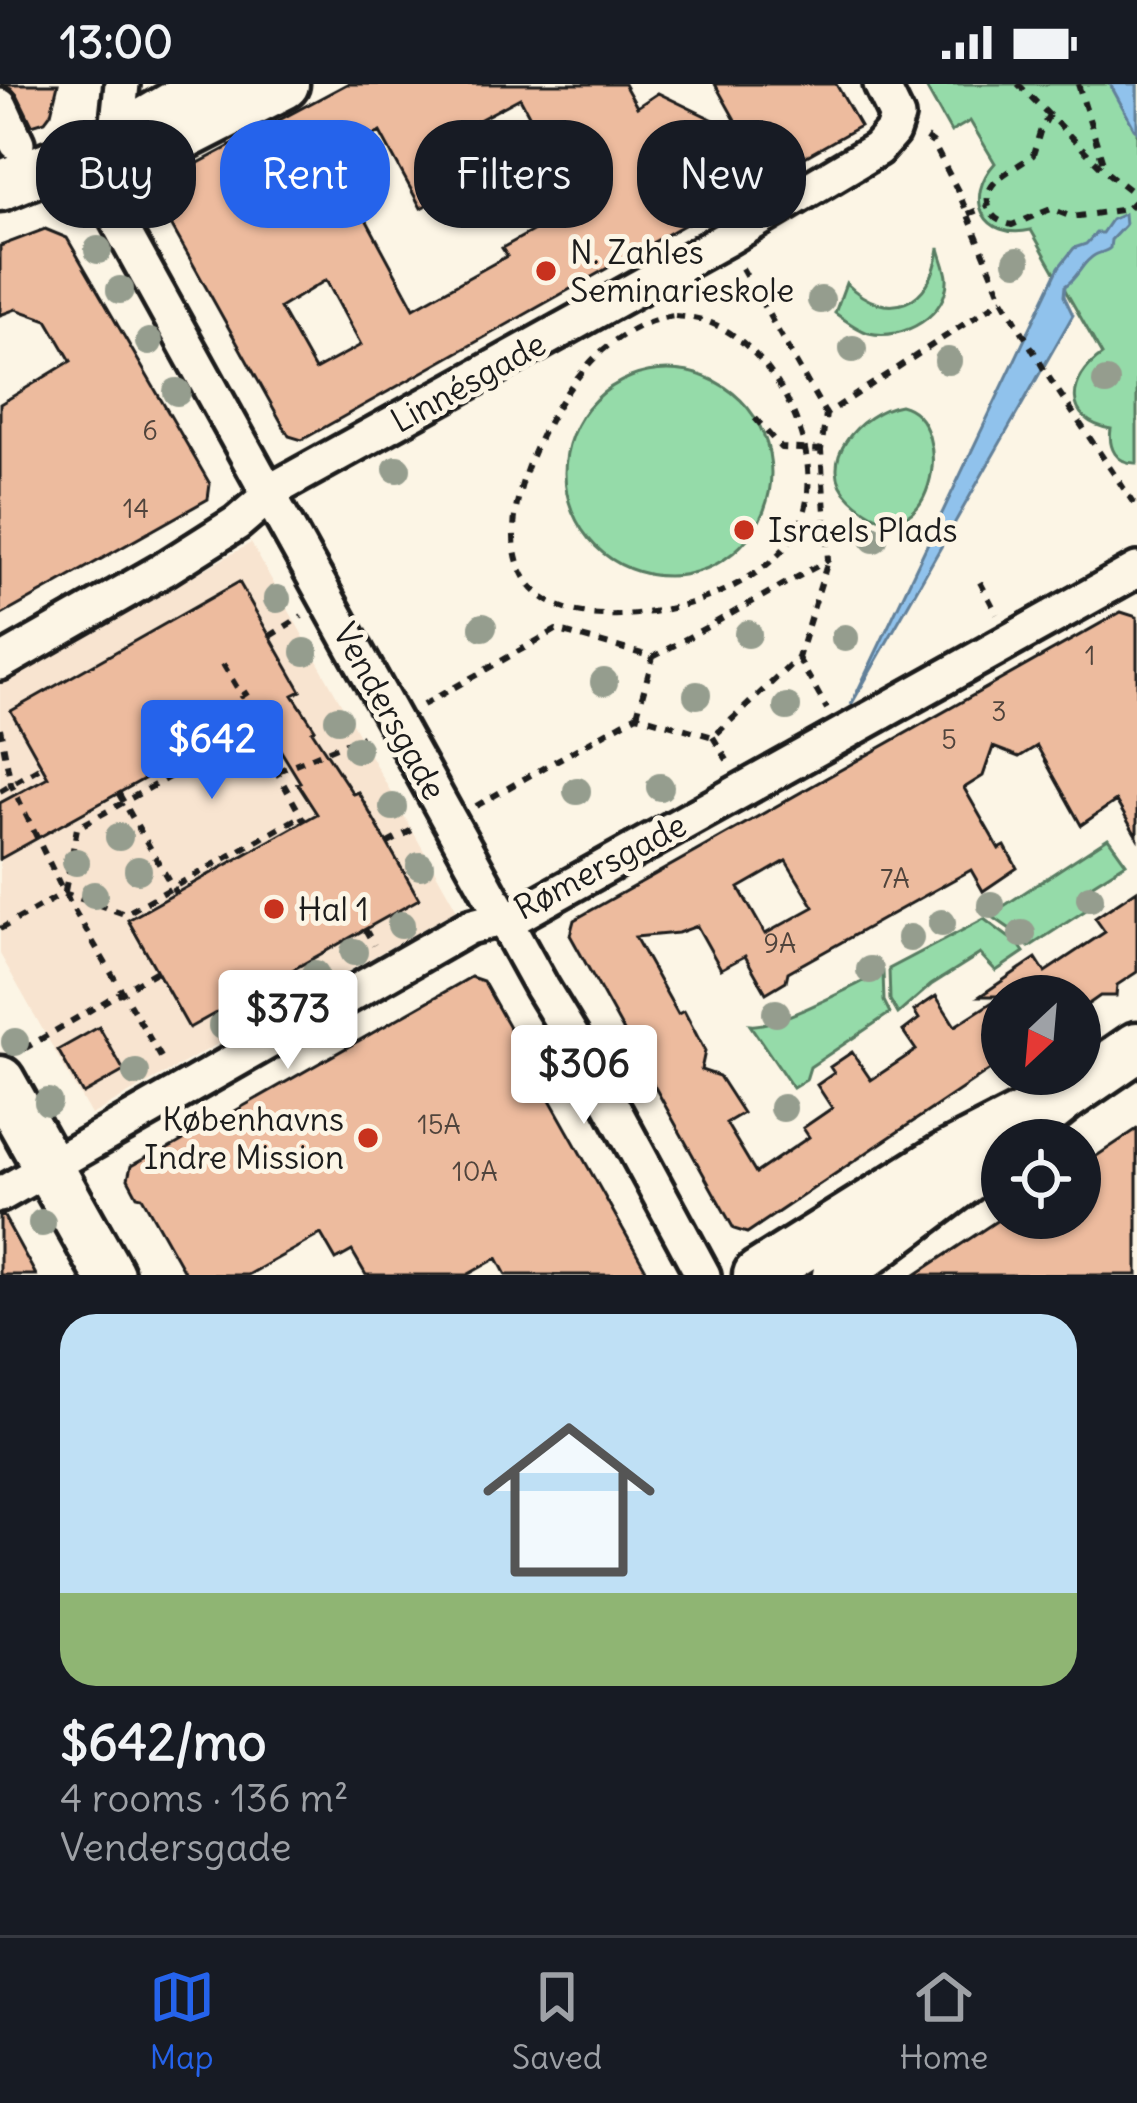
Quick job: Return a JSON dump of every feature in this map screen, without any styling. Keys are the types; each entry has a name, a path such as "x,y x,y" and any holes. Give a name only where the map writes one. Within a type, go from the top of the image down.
{"street":[{"name":"Vendersgade","path":"119,120 122,84"},
{"path":"150,120 212,84"},
{"path":"196,131 284,84"},
{"path":"881,84 895,125"},
{"path":"0,106 9,165"},
{"name":"Linnésgade","path":"0,663 182,558 237,523 280,486 726,239 877,149 895,125"},
{"name":"Vendersgade","path":"121,228 703,1275"},
{"name":"Rømersgade","path":"0,1195 469,927 520,914 1137,570"},
{"path":"1101,1072 1137,1047"},
{"path":"9,1067 49,1168 109,1275"},
{"path":"1038,1119 1067,1095"},
{"path":"758,1275 946,1157 1067,1095"},
{"path":"836,1275 981,1164"}],"path":[{"path":"1018,84 1137,197 1127,209 1072,218 1052,209 1012,225 995,218 988,206 992,184 1033,155 1048,115"},
{"path":"1078,84 1106,172"},
{"path":"895,125 933,143 1003,299 1048,376 1137,508"},
{"path":"968,214 988,206"},
{"path":"465,813 637,716 713,737 798,658 828,560 820,450 826,414 726,239"},
{"path":"826,414 1003,299"},
{"path":"694,317 733,335 760,358 789,404 805,449 808,496 796,531 770,561 709,596 643,614 585,613 548,601 528,583 519,566 513,523 540,437 556,408 599,354 634,328 659,318 694,317"},
{"path":"755,418 781,448 820,450"},
{"path":"408,713 556,630 653,657 828,560"},
{"path":"270,636 315,608"},
{"path":"637,716 653,657"},
{"path":"798,658 840,734"},
{"path":"223,664 242,696 248,692"},
{"path":"0,928 64,893 125,914 304,818 249,721"},
{"path":"0,728 11,784 64,893 182,1092"},
{"path":"64,893 76,828 254,730"},
{"path":"278,770 364,735"},
{"path":"0,791 42,766"},
{"path":"119,794 174,891"},
{"path":"388,843 416,828"},
{"path":"9,1067 157,971"}],"shaded area":[{"path":"251,543 457,910 91,1115 0,954 0,684"}],"green space":[{"path":"924,84 1137,84 1137,463 1119,458 1112,448 1111,429 1095,425 1078,408 1077,387 1102,355 1031,230 1001,229 983,214 980,190 995,163 970,121 951,132"},
{"path":"939,248 946,291 922,322 882,334 865,332 835,313 846,283 877,303 906,303 927,283"},
{"path":"668,370 707,378 741,400 763,434 771,473 763,512 741,546 707,568 668,576 629,568 595,546 573,512 565,473 573,434 595,400 629,378"},
{"path":"900,405 918,416 929,436 928,486 918,506 901,518 879,517 851,499 841,485 839,455 857,428"},
{"path":"1108,838 1126,863 1091,885 1100,901 1029,947 990,915"},
{"path":"984,919 1024,952 996,971 980,954 931,985 898,1014 890,1000 889,969"},
{"path":"883,972 884,1001 890,1013 810,1067 806,1080 793,1088 750,1025 796,1013"}],"water":[{"path":"1110,84 1137,84 1137,131 1134,128"},
{"path":"1124,214 1125,225 1110,248 1091,258 1065,286 1064,296 1073,315 851,705 1059,267 1074,248"}],"building":[{"path":"0,84 58,84 46,120 32,125 11,88"},
{"path":"347,84 624,84 637,107 658,93 714,120 637,120 637,228 679,228 302,440 289,436 173,228 196,228 196,164 220,152 220,228 371,228 414,308 507,256 502,248 538,228 613,228 613,120 532,120 520,98 479,120 414,120 414,195 390,151 390,120 279,120","holes":["326,280 361,345 315,370 280,308"]},
{"path":"715,84 836,84 860,126 806,156 806,120 735,120"},
{"path":"45,229 67,238 210,484 208,499 0,616 0,404 71,361 47,320 16,309 0,315 0,246"},
{"path":"239,582 301,691 293,695 312,731 353,794 358,792 419,899 189,1028 128,920 317,814 259,715 0,859 0,803 48,777 11,711"},
{"path":"1121,612 1137,617 1137,837 1116,801 1081,825 1037,746 1019,757 993,747 983,776 964,788 999,849 1005,846 1017,868 983,891 971,870 788,972 786,981 766,993 745,956 721,969 697,926 635,937 678,1014 684,1011 705,1051 701,1070 719,1076 743,1113 726,1123 756,1173 809,1137 803,1128 832,1108 817,1085 834,1073 830,1067 852,1052 871,1080 916,1050 903,1031 919,1019 914,1011 936,996 955,1026 981,1009 981,1076 747,1233 734,1229 570,935 574,920","holes":["786,861 814,907 765,934 739,888"]},
{"path":"1137,890 1137,972 1117,985 1116,996 1101,996 1101,975 1011,975 1036,958 1045,972 1105,932 1095,918"},
{"path":"471,977 483,981 649,1275 506,1275 497,1258 467,1275 366,1275 352,1251 336,1260 321,1234 248,1275 186,1275 128,1179 131,1166"},
{"path":"99,1027 124,1071 83,1094 58,1050"},
{"path":"1137,1129 1137,1275 915,1275 981,1231 981,1239 1101,1239 1101,1153"},
{"path":"3,1215 36,1275 0,1275"}],"place":[{"name":"N. Zahles Seminarieskole","path":"546,271"},
{"name":"Israels Plads","path":"744,530"},
{"name":"Hal 1","path":"274,909"},
{"name":"Københavns Indre Mission","path":"368,1138"}]}
